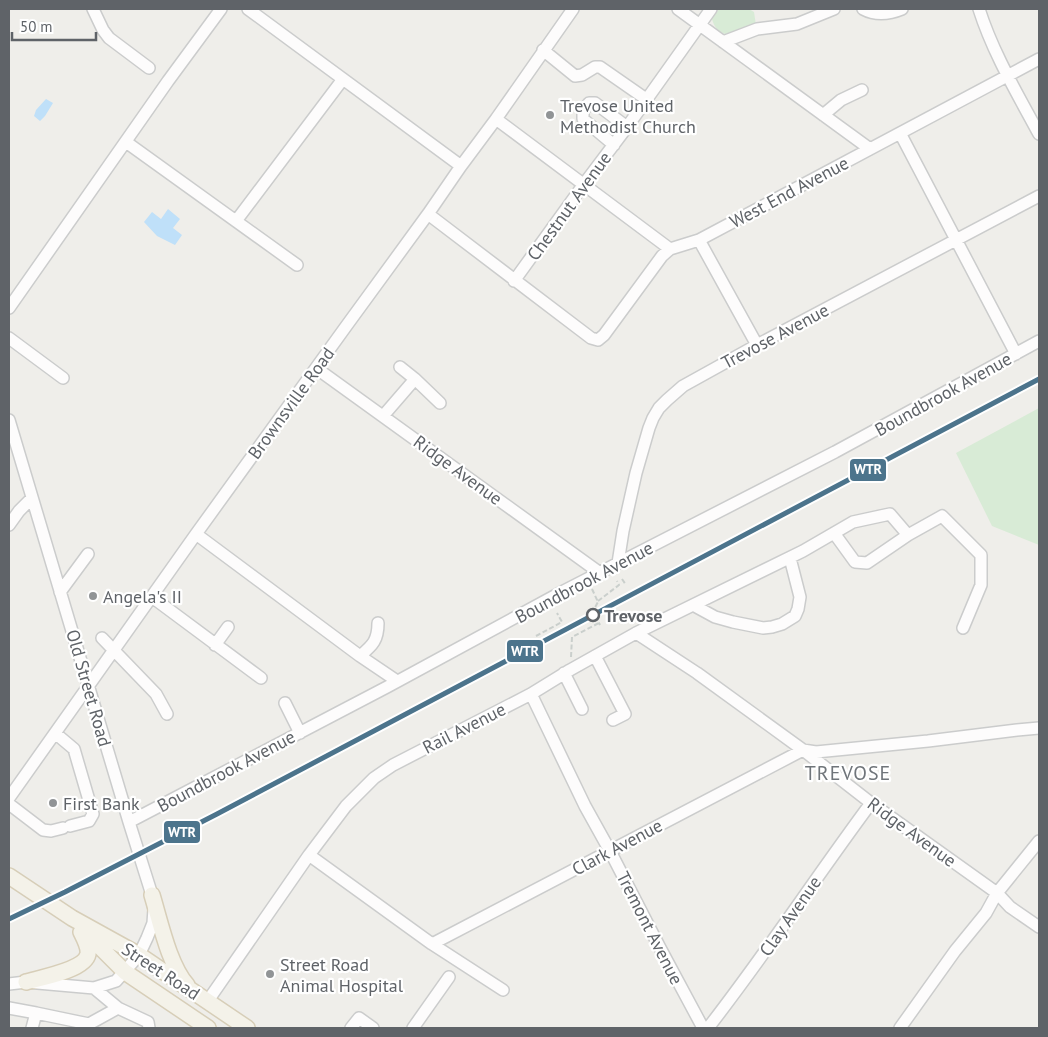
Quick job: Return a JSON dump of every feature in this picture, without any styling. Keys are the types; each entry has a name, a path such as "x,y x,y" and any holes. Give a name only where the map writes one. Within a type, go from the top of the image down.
{"main road":[{"name":"Street Road","path":"10,877 72,918 139,955 248,1028"},
{"path":"150,888 181,978 201,997"},
{"path":"26,982 69,970 86,959 88,952 85,941 72,918"},
{"name":"Street Road","path":"72,918 125,972 208,1028"}],"street":[{"path":"93,9 109,38 149,68"},
{"path":"9,308 221,9"},
{"path":"248,9 461,166"},
{"name":"Brownsville Road","path":"9,798 573,9"},
{"path":"678,9 870,149"},
{"name":"Chestnut Avenue","path":"514,281 711,9"},
{"path":"723,42 757,29 797,24 834,9"},
{"path":"863,9 876,13 902,9"},
{"path":"979,9 986,31 1039,134"},
{"path":"543,50 575,76 582,75 595,66 600,67 646,99"},
{"name":"West End Avenue","path":"670,249 700,240 1039,59"},
{"path":"236,221 343,79"},
{"path":"823,115 841,100 862,90"},
{"path":"614,145 583,120 583,110 589,103 595,103 627,127"},
{"path":"428,214 514,281 591,338 598,340 604,335 662,256 670,249 496,119"},
{"path":"900,133 1016,354"},
{"path":"126,142 297,265"},
{"name":"Trevose Avenue","path":"618,563 636,473 653,418 659,408 683,386 1039,196"},
{"path":"700,240 757,345"},
{"path":"9,338 62,378"},
{"name":"Boundbrook Avenue","path":"129,822 600,572 836,452 1039,341"},
{"path":"400,367 440,403"},
{"name":"Ridge Avenue","path":"316,368 600,572"},
{"path":"383,416 415,379"},
{"name":"Old Street Road","path":"9,420 12,445 32,498 150,888 154,909 153,922 148,938 139,955"},
{"path":"9,525 32,498"},
{"name":"Rail Avenue","path":"201,997 346,806 374,778 393,765 531,694 636,633 790,558 853,522 890,514 908,535"},
{"path":"834,533 856,562 867,563 908,535 942,516 981,555 981,585 963,628"},
{"path":"196,534 360,656 397,681"},
{"path":"60,592 88,554"},
{"path":"693,605 715,617 733,622 763,628 782,624 795,616 800,597 790,558"},
{"path":"152,597 261,678"},
{"path":"360,656 376,639 378,623"},
{"path":"215,645 228,627"},
{"name":"Ridge Avenue","path":"636,633 697,672 996,893 1010,907 1039,927"},
{"path":"102,638 156,694 167,714"},
{"path":"595,656 625,714 613,720"},
{"path":"567,672 582,709"},
{"name":"Tremont Avenue","path":"531,694 585,806 703,1028"},
{"path":"285,704 300,732"},
{"path":"803,750 816,752 1039,728"},
{"path":"9,804 43,830 51,831 89,821 94,814 74,749 55,733"},
{"name":"Clark Avenue","path":"432,944 803,750"},
{"name":"Clay Avenue","path":"708,1028 871,802"},
{"path":"900,1028 955,951 986,913 996,893 1039,841"},
{"path":"309,855 432,944 503,990"},
{"path":"9,984 26,982 94,988 116,981 139,955"},
{"path":"413,1028 449,977"},
{"path":"94,988 118,1008 148,1022 149,1028"},
{"path":"9,1008 89,1024 118,1008"},
{"path":"32,1028 36,1013"},
{"path":"351,1028 359,1018 373,1028"}],"path":[{"path":"622,579 626,586"},
{"path":"567,672 572,637 599,624 593,611 598,602 619,585 617,581"},
{"path":"595,596 598,602"},
{"path":"536,636 562,622 557,613"}],"green space":[{"path":"719,9 749,9 754,12 756,25 725,34 720,32 712,19"},
{"path":"1039,408 1039,545 992,526 956,453"}],"water":[{"path":"46,99 53,103 40,121 34,116 36,110"},
{"path":"168,209 180,219 173,228 182,235 175,245 157,236 144,222 152,212 161,219"}],"transit line":[{"name":"WTR","path":"9,919 217,814 1039,379"}],"place":[{"name":"Trevose United Methodist Church","path":"550,115"},
{"name":"Angela's II","path":"93,596"},
{"name":"Trevose","path":"593,615"},
{"name":"First Bank","path":"53,803"},
{"name":"Street Road Animal Hospital","path":"270,974"}],"district":[{"name":"TREVOSE","path":"848,773"}]}
